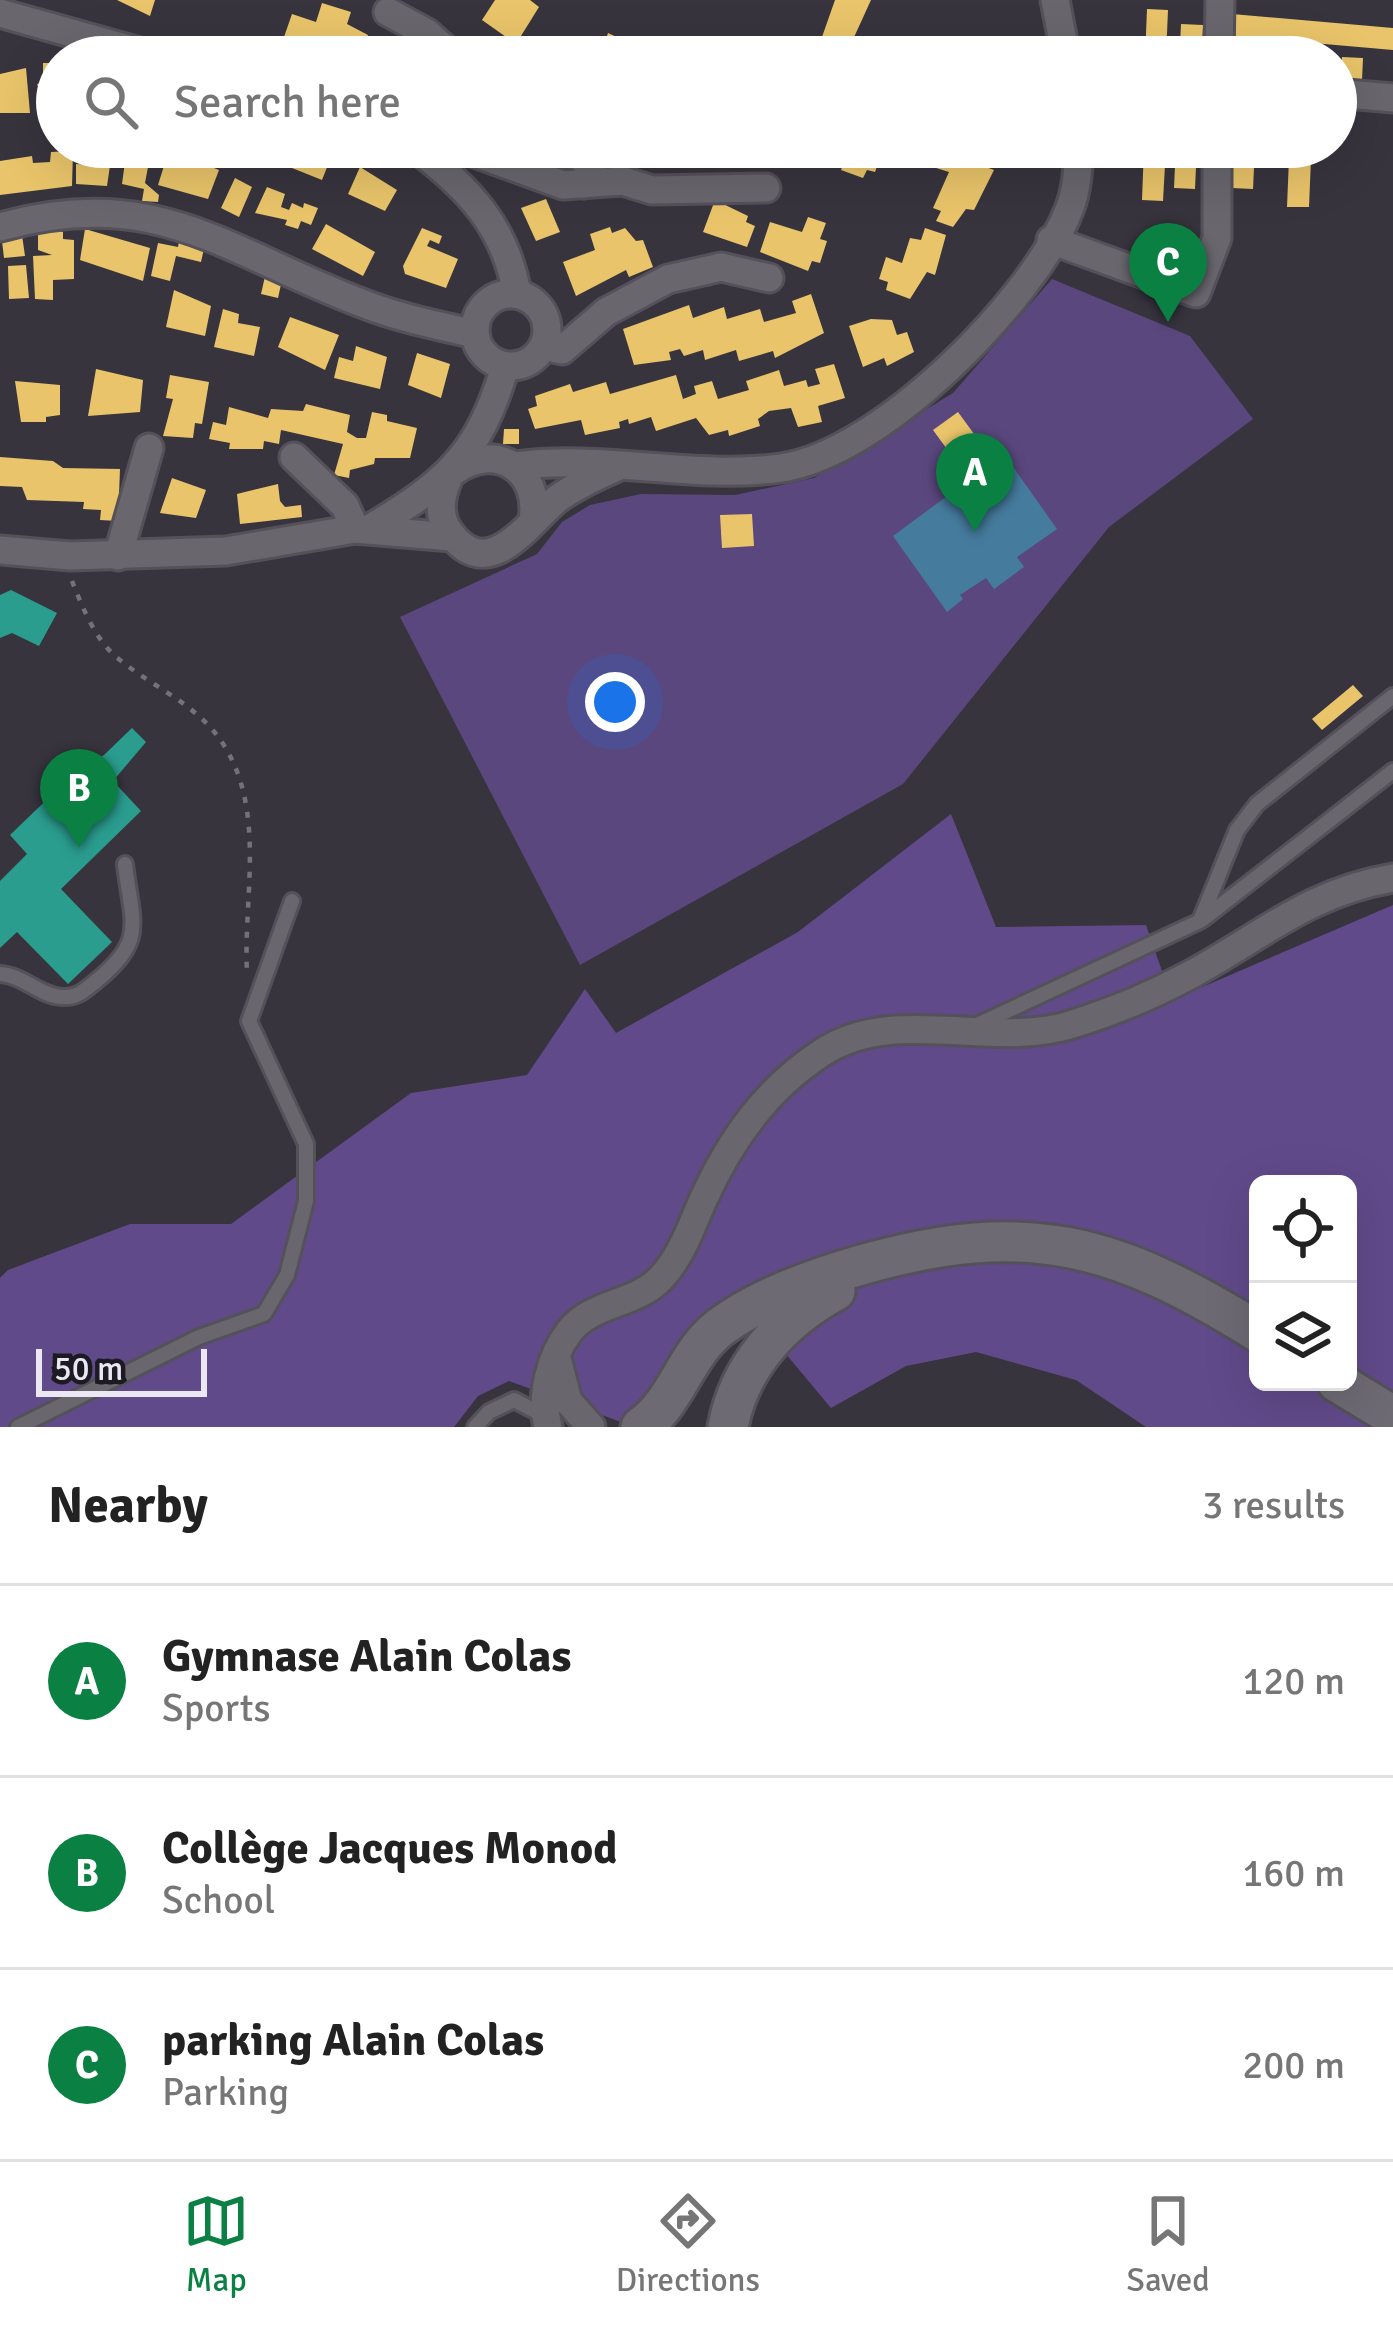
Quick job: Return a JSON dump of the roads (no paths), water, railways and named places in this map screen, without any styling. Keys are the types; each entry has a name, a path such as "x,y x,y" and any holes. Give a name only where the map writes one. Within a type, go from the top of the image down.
{"main road":[{"path":"641,1427 663,1408 695,1351 748,1309 837,1272 926,1247 973,1240 1048,1242 1109,1256 1176,1281 1249,1326"},
{"path":"728,1427 750,1367 780,1330 824,1296 926,1247"},
{"path":"1352,1391 1393,1416"}],"street":[{"path":"1055,0 1062,36"},
{"path":"1219,36 1220,0"},
{"path":"388,12 430,36"},
{"path":"0,13 84,36"},
{"path":"0,39 34,22"},
{"path":"1357,95 1393,98"},
{"path":"444,168 498,229 511,257 517,294 544,313 544,346 528,363 506,367 484,356 475,334 486,304 517,294"},
{"path":"456,180 463,168"},
{"path":"520,168 563,185 623,181 652,190 766,188"},
{"path":"584,184 592,168"},
{"path":"362,529 467,462 554,460 620,466 785,468 837,448 934,386 1027,278 1073,195 1076,168"},
{"path":"1051,241 1196,293 1217,238 1217,168"},
{"path":"0,227 56,212 129,214 213,236 358,302 475,334"},
{"path":"544,346 562,350 606,312 668,279 721,267 769,278"},
{"path":"452,537 440,508 451,475 494,405 506,367"},
{"path":"494,405 506,462 533,490 533,520"},
{"path":"118,556 149,448"},
{"path":"294,457 362,529"},
{"path":"0,550 63,556 226,551 362,529 452,537 490,552 516,543 533,520 562,496 620,466"},
{"path":"546,1421 556,1354 581,1319 646,1292 669,1269 731,1143 791,1077 825,1050 860,1036 896,1030 1012,1036 1069,1026 1188,976 1319,896 1393,878"},
{"path":"556,1354 568,1401 591,1427"}],"lane":[{"path":"1200,921 1237,830 1257,803 1393,696"},
{"path":"960,1033 1200,921 1393,771"},
{"path":"0,974 13,975 56,998 77,997 126,957 134,932 125,864"},
{"path":"18,1427 199,1337 264,1314 287,1275 306,1201 306,1144 249,1021 292,901"},
{"path":"475,1427 488,1412 514,1400 546,1421"}],"place":[{"name":"parking Alain Colas","path":"1168,322"},
{"name":"Gymnase Alain Colas","path":"975,532"},
{"name":"Collège Jacques Monod","path":"79,848"}]}
